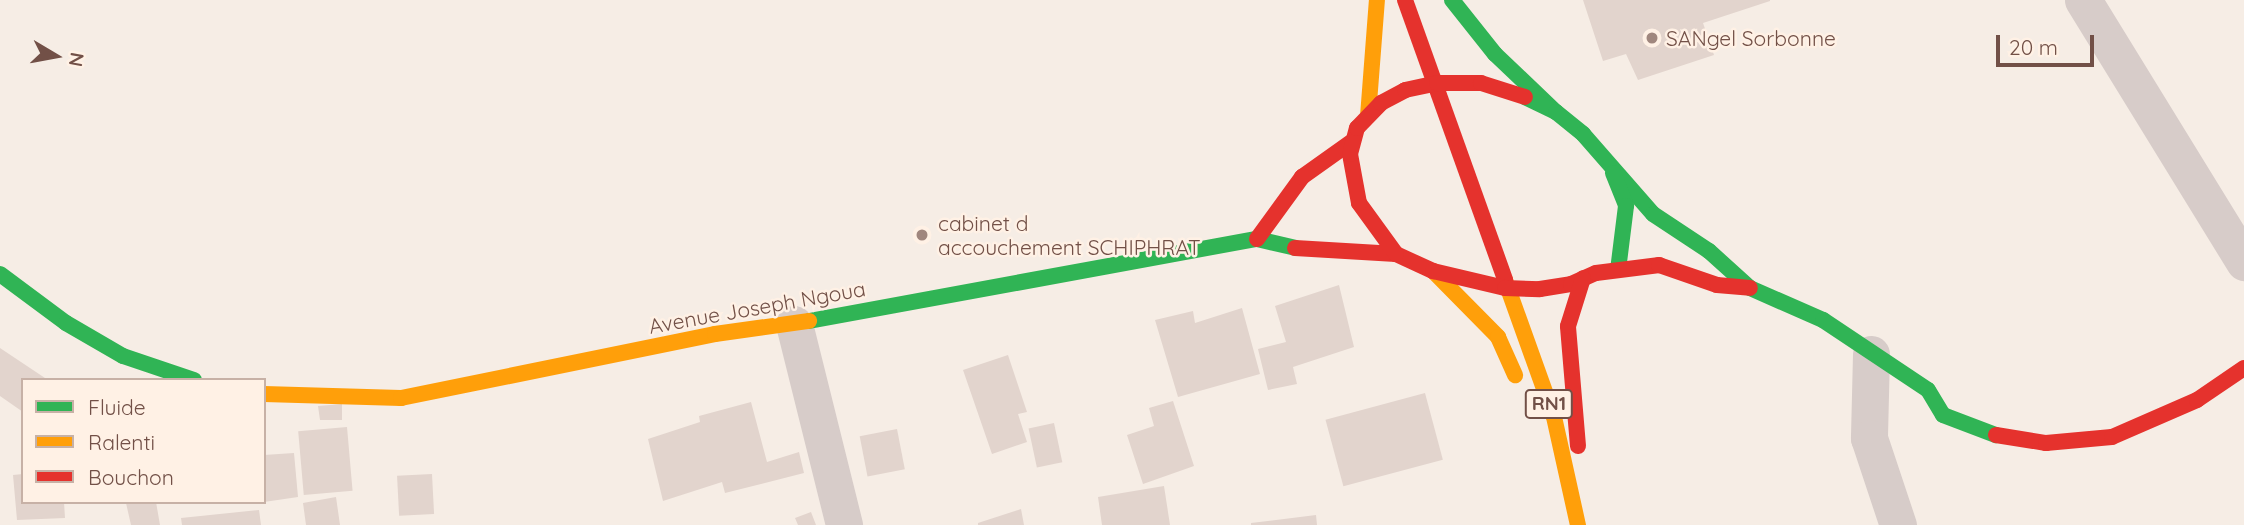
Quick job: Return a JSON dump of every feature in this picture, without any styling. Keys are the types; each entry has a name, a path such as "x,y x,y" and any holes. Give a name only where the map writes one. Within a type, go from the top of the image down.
{"main road":[{"path":"1368,116 1377,0"},
{"name":"RN1","path":"1405,0 1437,83 1505,288 1554,417 1577,525"},
{"path":"1452,0 1495,54 1605,159 1653,214 1709,251 1750,288 1823,320 1928,390 1943,415 1980,433 2046,443 2081,443 2146,426 2244,368"},
{"path":"1556,111 1513,91 1481,83 1437,83 1405,90 1368,116 1351,142 1303,177 1257,239 1309,251 1396,254 1433,271 1505,288 1540,289 1618,270 1659,265 1717,285 1750,288"},
{"path":"1351,142 1351,173 1359,203 1396,254"},
{"path":"1605,159 1626,206 1618,270"},
{"name":"Avenue Joseph Ngoua","path":"266,394 401,398 715,334 794,324 1257,239"},
{"path":"1433,271 1498,337 1520,391"},
{"path":"0,274 66,323 123,356 188,378"},
{"path":"1577,525 1568,326 1583,278"},
{"path":"1549,474 1577,525"}],"street":[{"path":"2083,0 2244,262"},
{"path":"794,324 844,525"},
{"path":"1871,354 1869,438 1898,525"}],"building":[{"name":"SANgel Sorbonne","path":"1583,0 1770,1 1703,23 1714,55 1638,80 1626,54 1603,61"},
{"path":"1339,285 1354,347 1293,367 1297,384 1268,390 1258,349 1286,342 1275,306"},
{"path":"1242,308 1260,374 1178,397 1155,320 1193,311 1195,323"},
{"path":"0,348 45,378 21,378 21,411 0,396"},
{"path":"1008,355 1027,412 1018,414 1027,442 992,454 963,370"},
{"path":"1425,393 1443,460 1343,486 1326,420"},
{"path":"1173,401 1194,466 1143,484 1127,435 1154,426 1149,408"},
{"path":"751,402 767,462 799,452 804,473 725,493 722,482 663,501 648,439 700,422 699,416"},
{"path":"342,404 342,420 320,420 318,406"},
{"path":"1054,423 1062,462 1037,468 1029,428"},
{"path":"347,427 353,491 304,495 298,431"},
{"path":"897,429 905,469 868,476 860,436"},
{"path":"294,453 298,497 266,502 266,455"},
{"path":"21,474 21,504 64,504 65,518 17,520 13,475"},
{"path":"432,474 434,514 399,516 397,476"},
{"path":"1164,486 1170,525 1102,525 1098,497"},
{"path":"336,497 340,525 306,525 303,503"},
{"path":"126,504 156,504 160,525 131,525"},
{"path":"1021,509 1024,525 978,525 978,523"},
{"path":"259,510 261,525 182,525 181,518"},
{"path":"811,512 816,525 798,525 795,518"},
{"path":"1316,515 1317,525 1251,525 1251,523"}],"traffic: fast":[{"path":"1452,0 1495,54 1556,112"},
{"path":"1525,97 1556,112 1583,134 1653,214 1709,251 1750,288 1823,320 1928,390 1943,415 1996,435"},
{"path":"1613,173 1626,206 1618,270"},
{"path":"809,321 1257,239 1295,248"},
{"path":"0,274 66,323 123,356 188,378"}],"traffic: slow":[{"path":"1368,116 1377,0"},
{"path":"1433,271 1498,337 1515,375"},
{"path":"1505,280 1554,417 1578,525"},
{"path":"266,394 401,398 715,334 809,321"}],"traffic: jam":[{"path":"1405,0 1505,280"},
{"path":"1396,254 1359,203 1350,154 1357,128 1381,103 1405,90 1437,83 1481,83 1525,97"},
{"path":"1257,239 1302,177 1351,142"},
{"path":"1295,248 1396,254 1433,271 1505,288 1540,289 1571,284 1596,273 1659,265 1717,285 1750,288"},
{"path":"1578,446 1568,326 1583,278"},
{"path":"1996,435 2046,443 2112,437 2197,400 2244,368"}],"place":[{"name":"SANgel Sorbonne","path":"1652,38"},
{"name":"cabinet d accouchement SCHIPHRAT","path":"922,235"}]}
